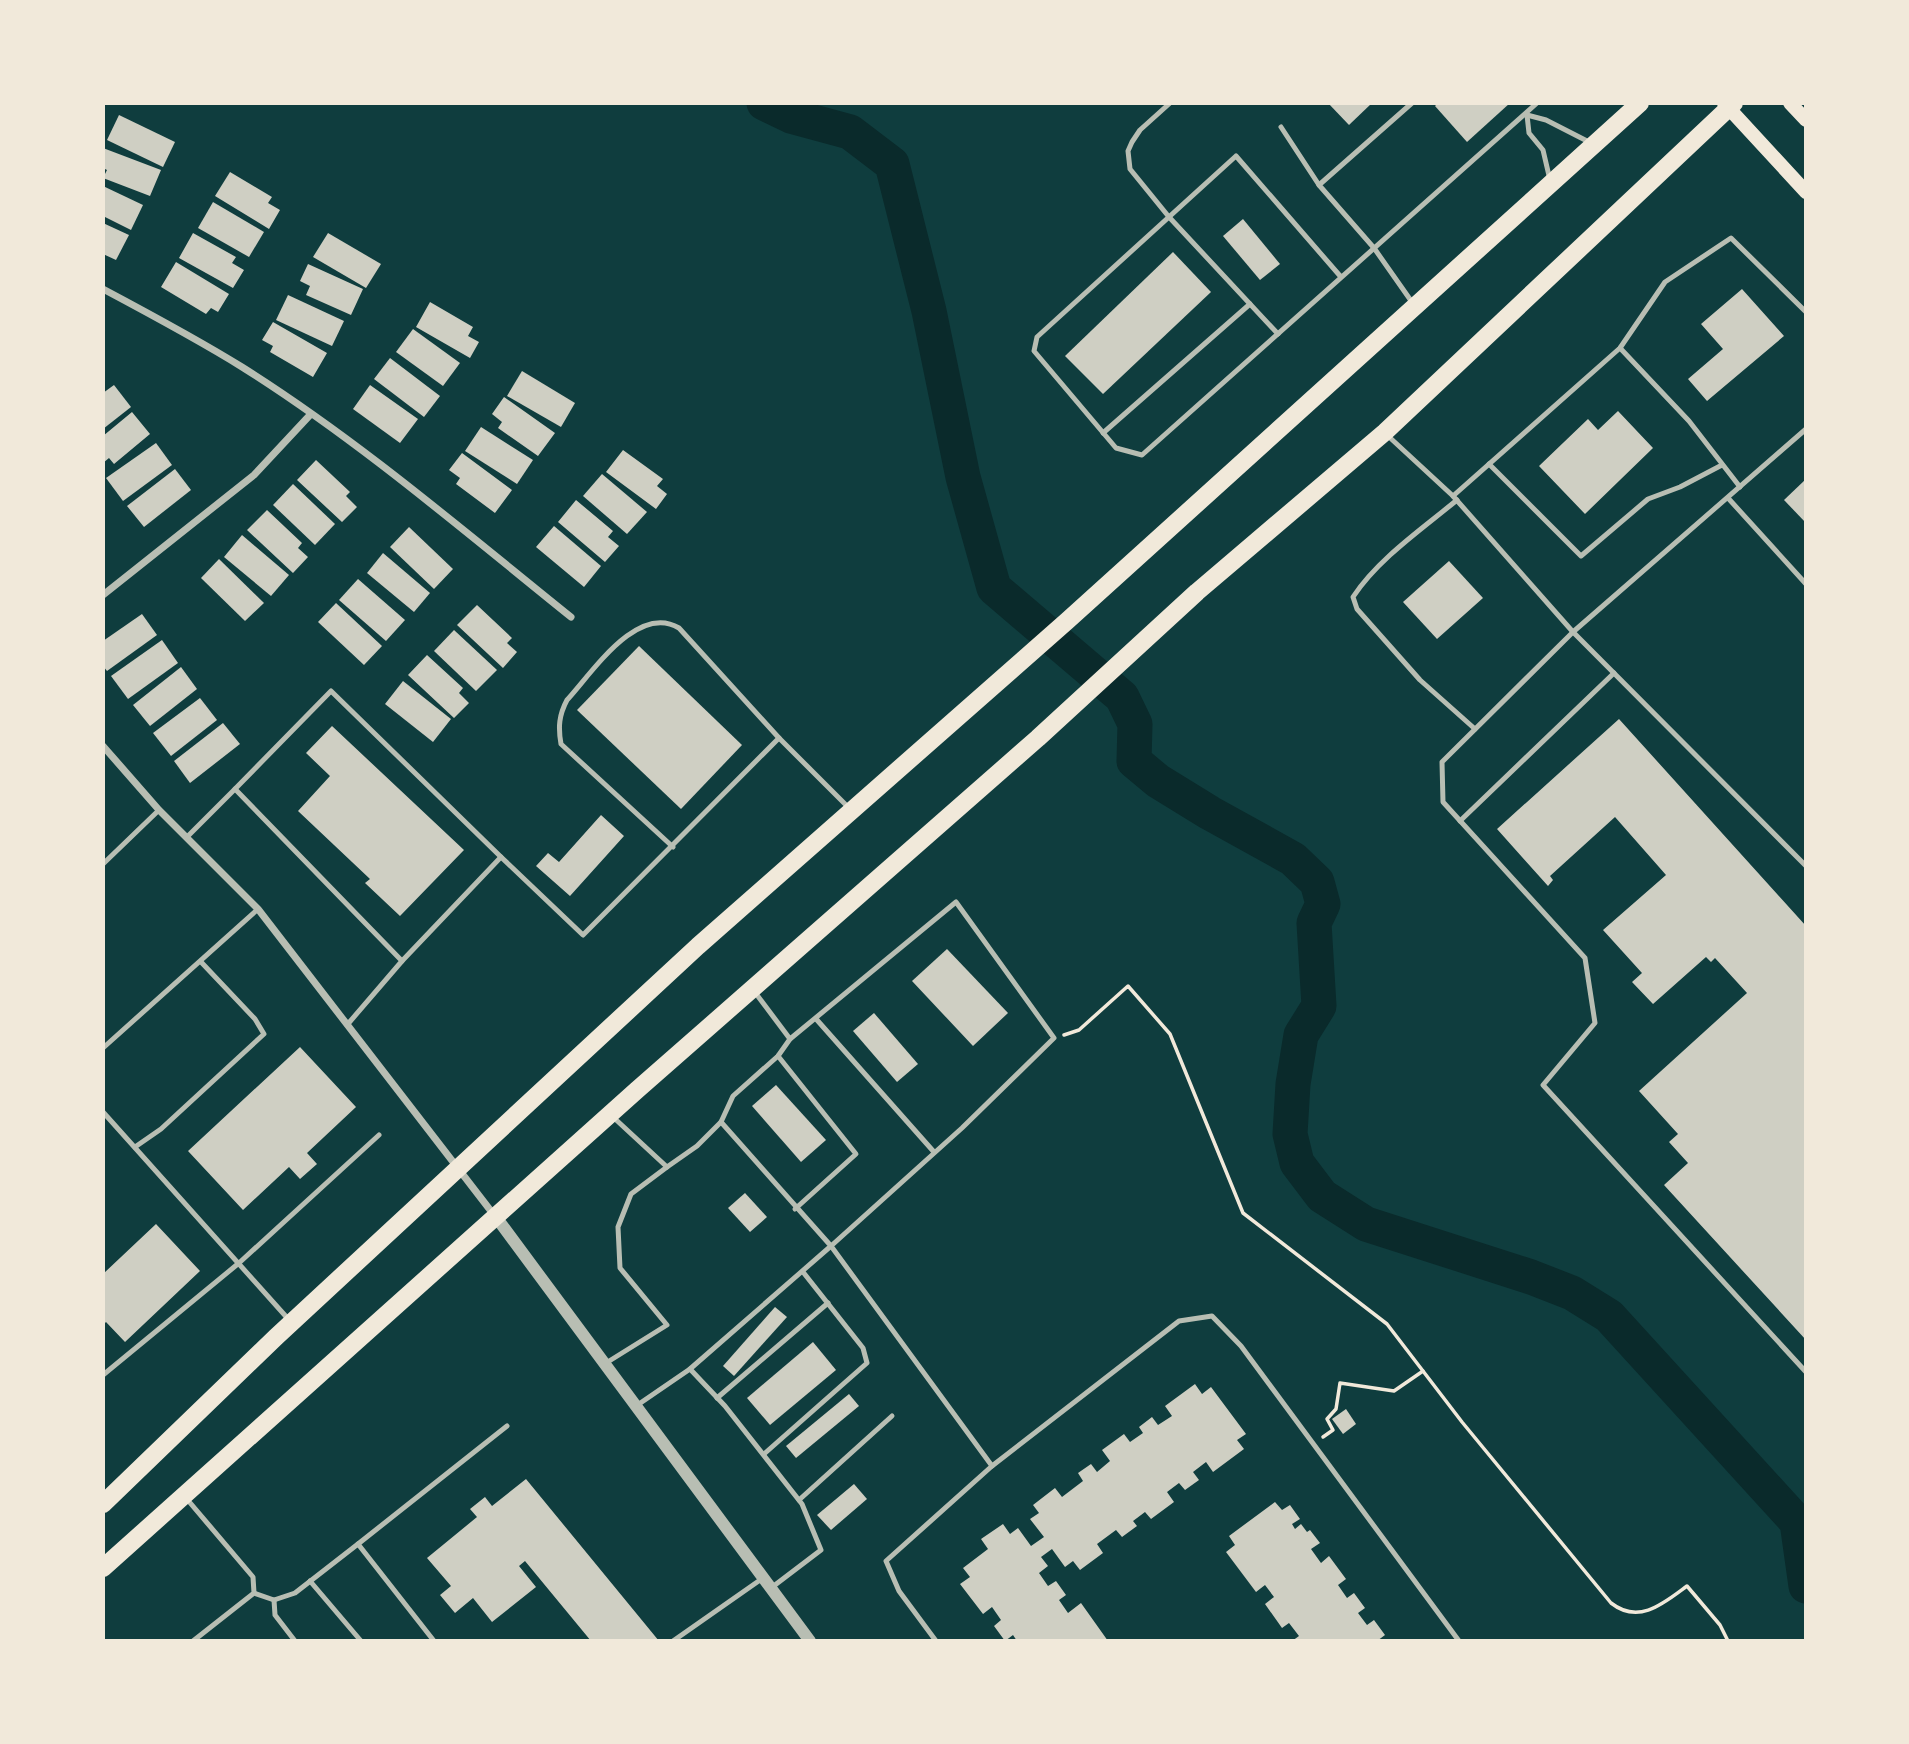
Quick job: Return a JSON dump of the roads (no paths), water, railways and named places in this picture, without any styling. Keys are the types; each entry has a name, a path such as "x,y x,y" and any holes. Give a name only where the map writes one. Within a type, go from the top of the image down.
{"main road":[{"path":"105,1499 688,954 1067,621 1640,103"},
{"path":"1790,103 1806,120"},
{"path":"103,1568 610,1114 1038,738 1197,592 1385,432 1729,105 1806,191"}],"street":[{"path":"103,289 242,367 409,486 571,617"},
{"path":"103,596 254,475 310,415"},
{"path":"103,746 159,810 258,909 457,1171 496,1217 810,1641"}],"lane":[{"path":"1170,103 1140,130 1128,151 1130,169 1169,217 1278,334"},
{"path":"1319,185 1412,103"},
{"path":"1341,277 1236,156 1037,337 1034,351 1116,448 1142,454 1527,115 1537,103"},
{"path":"1527,115 1546,120 1595,145"},
{"path":"1527,115 1529,133 1543,150 1551,185"},
{"path":"1281,127 1319,185 1374,248 1416,308"},
{"path":"1475,729 1420,680 1357,610 1353,597 1362,584 1489,464 1620,348 1665,282 1731,238 1806,312"},
{"path":"1103,433 1250,304"},
{"path":"1620,348 1689,421 1740,487"},
{"path":"1806,429 1573,632 1442,762 1443,802 1586,958 1595,1023 1543,1085 1806,1372"},
{"path":"1385,432 1455,498 1573,632 1806,866"},
{"path":"1489,464 1581,556 1648,499 1680,487 1722,465"},
{"path":"1727,498 1806,584"},
{"path":"673,846 561,744 559,723 567,700 629,633 654,622 663,622 678,628 779,738 852,811"},
{"path":"1460,821 1614,673"},
{"path":"187,837 331,691 583,935 779,738"},
{"path":"235,789 402,961"},
{"path":"103,863 159,810"},
{"path":"347,1025 402,961 501,857"},
{"path":"604,1364 667,1325 620,1268 618,1227 631,1194 697,1146 720,1122 733,1096 778,1056 790,1039 817,1020 956,902 1054,1038 803,1272 690,1369 636,1406"},
{"path":"103,1048 202,963 258,909"},
{"path":"135,1147 161,1129 264,1034 255,1018 202,963"},
{"path":"752,988 790,1039"},
{"path":"817,1020 934,1152"},
{"path":"778,1056 856,1154 796,1209"},
{"path":"103,1112 292,1323"},
{"path":"610,1114 667,1167"},
{"path":"720,1122 831,1246 992,1465"},
{"path":"103,1375 239,1264 379,1135"},
{"path":"764,1454 867,1363 863,1348 803,1272"},
{"path":"718,1398 828,1303"},
{"path":"936,1641 899,1591 886,1561 992,1465 1179,1321 1212,1316 1241,1346 1459,1641"},
{"path":"673,1641 821,1550 799,1500 718,1398 690,1369"},
{"path":"799,1500 892,1416"},
{"path":"254,1592 274,1600 295,1594 507,1426"},
{"path":"184,1495 253,1577 254,1592"},
{"path":"358,1544 434,1641"},
{"path":"310,1581 361,1641"},
{"path":"193,1641 254,1592"},
{"path":"274,1600 275,1615 295,1641"}],"waterway":[{"path":"764,103 791,116 850,132 892,164 929,311 963,477 994,588 1122,697 1135,724 1134,761 1158,781 1293,859 1317,882 1323,904 1314,923 1319,1006 1301,1035 1293,1084 1290,1134 1297,1163 1322,1196 1366,1224 1531,1277 1572,1293 1609,1316 1797,1522 1806,1586"}]}
